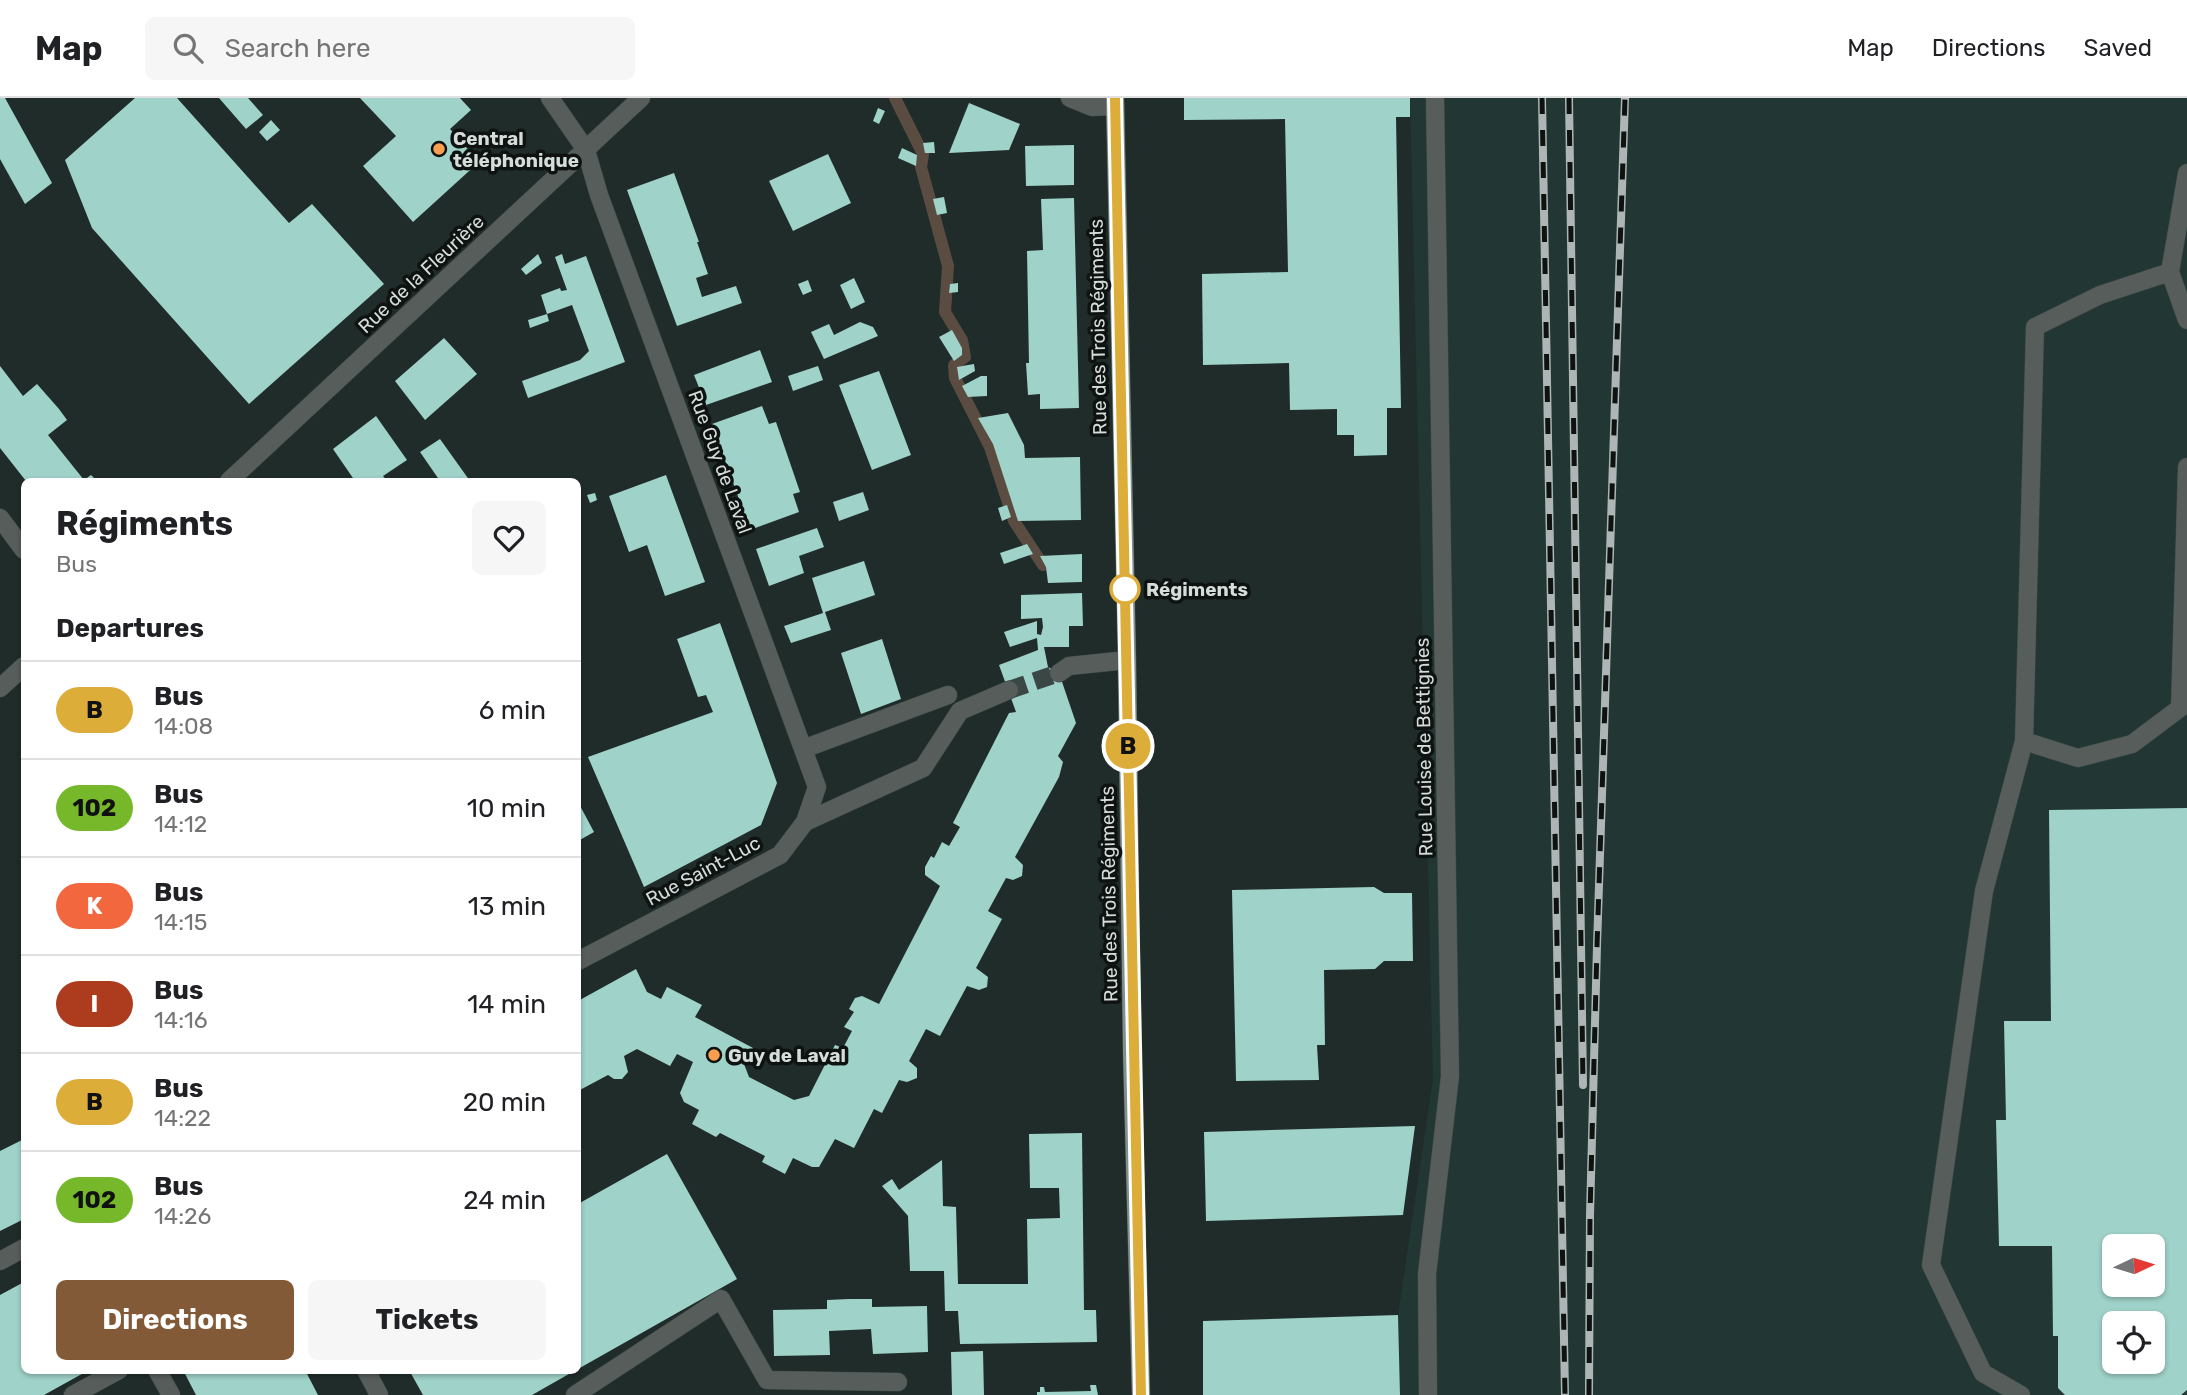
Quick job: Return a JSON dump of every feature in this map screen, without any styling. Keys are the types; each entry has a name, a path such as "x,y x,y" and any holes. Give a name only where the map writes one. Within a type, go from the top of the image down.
{"main road":[{"name":"Rue des Trois Régiments","path":"1115,102 1141,1395"}],"street":[{"name":"Rue Guy de Laval","path":"551,98 586,150 599,195 817,787"},
{"name":"Rue de la Fleurière","path":"232,478 641,98"},
{"path":"1070,98 1092,107 1115,102"},
{"name":"Rue Louise de Bettignies","path":"1428,1395 1427,1274 1450,1076 1435,98"},
{"path":"2187,173 2170,272 2187,320"},
{"path":"2021,1395 1983,1373 1931,1265 1984,891 2024,741 2035,327 2100,295 2170,272"},
{"path":"2024,741 2078,758 2132,744 2180,708 2187,467"},
{"path":"0,518 21,546"},
{"path":"1059,673 1069,666 1127,660"},
{"path":"0,688 21,669"},
{"path":"805,822 923,768 960,711 1009,691"},
{"path":"803,749 948,695"},
{"name":"Rue Saint-Luc","path":"581,959 780,855 805,822 817,787"},
{"path":"0,1261 21,1250"},
{"path":"575,1395 721,1299 767,1380 898,1382"},
{"path":"73,1395 111,1374"},
{"path":"159,1374 171,1395"},
{"path":"368,1374 379,1395"}],"shaded area":[{"path":"1410,98 2187,98 2187,1395 1400,1395 1398,1315 1433,1079"}],"building":[{"path":"0,98 5,98 52,183 25,204 0,159"},
{"path":"135,98 177,98 289,223 312,204 384,284 249,404 92,228 65,160"},
{"path":"219,98 248,98 263,115 246,129"},
{"name":"Central téléphonique","path":"360,98 460,98 471,110 450,129 479,162 413,222 363,166 396,136"},
{"path":"1184,98 1410,98 1410,117 1396,117 1401,408 1387,408 1387,455 1354,456 1354,435 1337,435 1337,409 1290,410 1289,363 1203,365 1202,274 1288,272 1285,119 1184,120"},
{"path":"969,103 1020,124 1009,150 949,153"},
{"path":"878,108 885,111 879,124 873,121"},
{"path":"271,120 280,130 267,141 259,132"},
{"path":"934,142 935,153 925,153 923,143"},
{"path":"1074,145 1074,185 1026,186 1025,146"},
{"path":"902,148 917,155 916,166 898,158"},
{"path":"828,154 851,203 793,231 769,181"},
{"path":"674,173 708,274 696,278 702,297 736,286 742,303 677,326 627,190"},
{"path":"944,197 947,213 937,215 933,199"},
{"path":"1074,198 1079,408 1040,409 1040,394 1028,395 1027,251 1043,250 1041,199"},
{"path":"538,254 542,263 526,275 521,269"},
{"path":"562,254 565,264 586,256 625,362 528,398 522,381 580,360 589,351 572,305 547,314 541,295 560,288 561,291 567,290 555,257"},
{"path":"854,278 865,302 851,309 840,285"},
{"path":"808,280 812,291 803,295 798,284"},
{"path":"958,283 958,292 949,293 950,284"},
{"path":"547,314 549,321 530,328 528,320"},
{"path":"860,322 873,327 878,336 824,359 811,332 829,324 834,335"},
{"path":"952,330 962,348 962,355 954,361 939,337"},
{"path":"444,338 477,374 425,420 395,381"},
{"path":"760,350 772,382 706,405 694,375"},
{"path":"974,364 975,371 959,380 957,367"},
{"path":"0,366 23,396 37,384 59,409 67,420 48,435 82,478 24,478 0,448"},
{"path":"818,366 823,380 793,391 788,376"},
{"path":"879,371 911,455 872,470 839,385"},
{"path":"981,376 987,376 987,396 968,397 962,386"},
{"path":"762,406 769,424 776,422 800,492 793,494 799,512 750,530 712,424"},
{"path":"1008,413 1024,445 1025,458 1080,457 1081,520 1018,521 993,444 978,418"},
{"path":"376,416 407,460 383,476 385,478 353,478 333,449"},
{"path":"440,439 468,478 438,478 420,452"},
{"path":"666,475 705,582 665,596 647,545 629,552 609,496"},
{"path":"863,492 869,510 839,521 833,502"},
{"path":"595,493 597,500 590,503 587,495"},
{"path":"1007,505 1011,517 1002,521 998,508"},
{"path":"817,528 824,547 799,556 804,573 769,586 756,549"},
{"path":"1027,544 1033,554 1004,564 1000,553"},
{"path":"1082,554 1082,582 1048,583 1046,567 1040,556"},
{"path":"864,561 875,595 825,612 831,630 791,643 784,626 823,613 812,578"},
{"path":"1082,593 1083,626 1069,626 1069,647 1044,647 1048,667 1059,673 1076,723 1058,756 1063,762 1059,777 1015,857 1023,865 1022,876 1013,880 1006,878 988,911 1002,919 976,968 988,977 987,987 979,990 967,986 940,1036 926,1029 909,1061 917,1068 917,1078 907,1082 899,1080 882,1113 874,1109 854,1148 835,1139 819,1167 812,1167 793,1158 785,1174 762,1162 765,1156 720,1133 716,1137 692,1124 699,1110 684,1102 680,1093 693,1062 677,1054 670,1066 637,1049 624,1056 628,1072 622,1079 614,1079 608,1075 581,1089 581,999 636,969 647,992 661,999 667,987 702,1005 695,1017 753,1048 744,1064 749,1077 794,1100 809,1096 835,1045 843,1048 852,1031 844,1027 854,1012 849,1009 855,998 862,996 879,1004 940,886 925,875 925,867 931,856 934,858 942,842 949,846 960,827 953,823 1009,713 1016,712 999,665 1038,650 1037,638 1010,647 1004,632 1037,621 1037,634 1041,635 1043,627 1042,618 1021,619 1021,595"},
{"path":"720,623 777,783 761,825 644,887 588,757 713,712 706,695 698,697 677,639"},
{"path":"882,639 901,699 861,714 841,653"},
{"path":"581,808 594,832 581,839"},
{"path":"2187,808 2187,1390 2181,1395 2065,1395 2058,1388 2058,1336 2053,1336 2052,1246 1999,1246 1996,1120 2006,1120 2004,1021 2051,1021 2049,810"},
{"path":"1374,887 1384,893 1412,893 1413,961 1384,961 1375,969 1324,970 1325,1045 1317,1045 1319,1080 1236,1081 1232,890"},
{"path":"1415,1126 1403,1215 1206,1221 1204,1132"},
{"path":"1082,1133 1084,1310 1096,1310 1097,1342 960,1344 958,1311 945,1311 944,1271 910,1271 908,1216 882,1186 892,1179 899,1190 942,1160 943,1206 956,1207 958,1284 1028,1284 1027,1219 1060,1218 1059,1188 1030,1188 1029,1134"},
{"path":"21,1140 21,1220 0,1231 0,1151"},
{"path":"667,1154 737,1279 581,1367 581,1202"},
{"path":"21,1284 21,1374 82,1374 44,1395 0,1395 0,1295"},
{"path":"872,1299 872,1307 927,1306 928,1352 873,1354 871,1329 829,1331 830,1355 774,1356 773,1310 827,1309 827,1300"},
{"path":"1398,1315 1400,1395 1203,1395 1203,1321"},
{"path":"983,1351 984,1395 952,1395 951,1352"},
{"path":"185,1374 307,1374 318,1395 196,1395"},
{"path":"411,1374 569,1374 532,1395 423,1395"},
{"path":"1090,1385 1096,1385 1098,1395 1037,1395 1040,1387 1044,1387 1045,1392 1091,1391"}],"waterway":[{"path":"895,98 923,154 921,167 948,266 945,312 962,340 965,357 954,365 955,378 990,447 1014,521 1043,565"}],"tunnel":[{"path":"1009,690 1059,673"}],"railway":[{"path":"1542,98 1565,1395"},
{"path":"1569,98 1583,1085"},
{"path":"1589,1395 1590,1215 1597,946 1625,98"}],"bus line":[{"name":"B","path":"1115,98 1141,1395"}],"place":[{"name":"Central téléphonique","path":"439,149"},
{"name":"Régiments","path":"1125,589"},
{"name":"Guy de Laval","path":"714,1055"}]}
